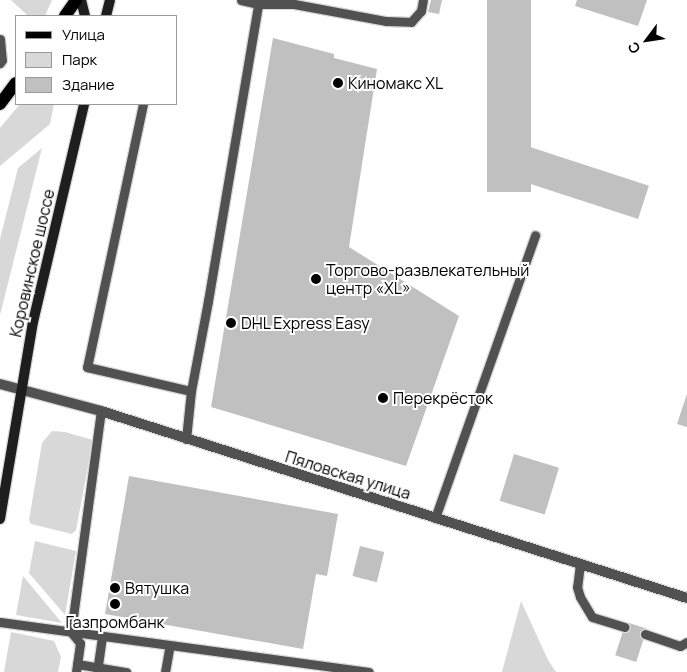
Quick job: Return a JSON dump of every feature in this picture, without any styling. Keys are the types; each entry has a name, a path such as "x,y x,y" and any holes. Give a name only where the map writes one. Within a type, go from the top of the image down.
{"main road":[{"path":"66,15 76,0"},
{"path":"81,0 85,15"},
{"path":"106,15 110,0"},
{"path":"0,104 15,84"},
{"name":"Коровинское шоссе","path":"0,519 20,388 33,322 84,105"}],"street":[{"name":"Пяловская улица","path":"0,384 101,411 687,598"}],"lane":[{"path":"241,0 294,4 386,22 411,22 421,11 423,0"},
{"path":"186,439 191,391 258,2"},
{"path":"0,39 2,60 0,63"},
{"path":"144,105 87,367 191,391"},
{"path":"434,518 535,235"},
{"path":"101,411 71,632 80,644 76,668 126,672"},
{"path":"580,564 577,587 580,598 592,617 624,627"},
{"path":"0,622 369,672"},
{"path":"645,634 680,646 687,642"},
{"path":"97,670 102,636"},
{"path":"165,672 170,645"}],"green space":[{"path":"11,0 52,0 45,15 27,15"},
{"path":"19,105 54,105 50,124 0,166 0,128"},
{"path":"42,148 0,315 0,239 18,168"},
{"path":"52,431 65,432 93,440 76,530 72,534 31,524 29,520 42,443"},
{"path":"35,541 76,551 65,615 29,573"},
{"path":"23,576 62,623 16,615"},
{"path":"521,601 548,660 556,672 502,672"},
{"path":"11,632 54,641 61,657 58,672 4,672"}],"building":[{"path":"431,0 442,0 439,14 428,12"},
{"path":"487,0 531,0 531,192 487,192"},
{"path":"577,0 647,0 638,26 575,6"},
{"name":"Торгово-развлекательный центр «XL»","path":"273,38 334,54 334,58 377,69 349,247 459,316 406,466 211,407"},
{"path":"530,147 649,186 638,219 519,180"},
{"path":"687,394 687,427 677,424"},
{"path":"514,454 559,468 545,515 500,501"},
{"path":"129,476 338,514 327,576 316,574 303,649 105,614"},
{"path":"360,546 384,552 377,582 353,576"},
{"path":"626,622 647,629 636,662 615,655"}],"place":[{"name":"Киномакс XL","path":"338,83"},
{"name":"Торгово-развлекательный центр «XL»","path":"316,279"},
{"name":"DHL Express Easy","path":"231,323"},
{"name":"Перекрёсток","path":"383,398"},
{"name":"Вятушка","path":"115,588"},
{"name":"Газпромбанк","path":"115,604"}]}
